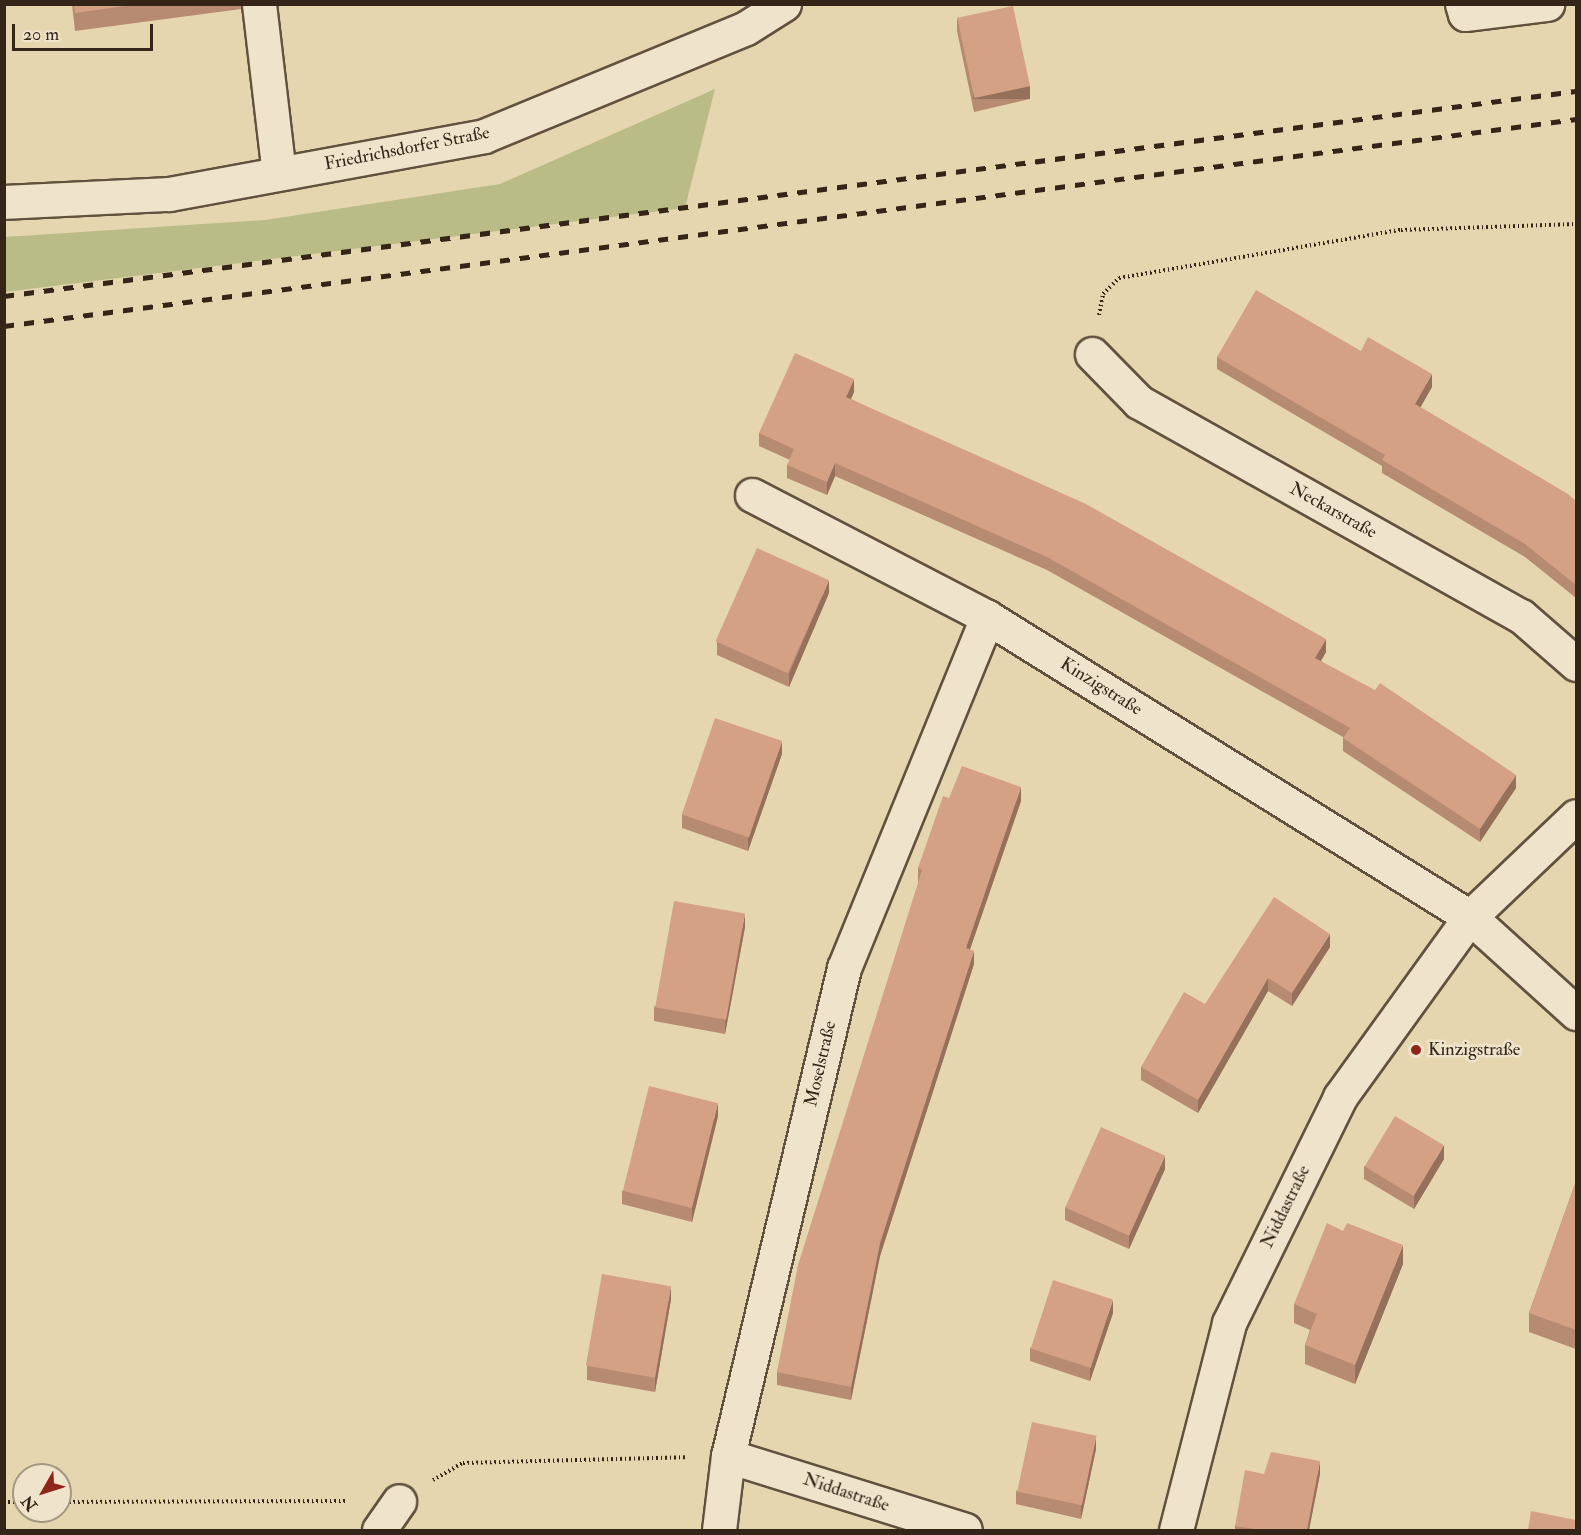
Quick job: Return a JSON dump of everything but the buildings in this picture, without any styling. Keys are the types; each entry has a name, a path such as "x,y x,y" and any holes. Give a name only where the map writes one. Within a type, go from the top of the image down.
{"street":[{"path":"259,4 279,173"},
{"name":"Friedrichsdorfer Straße","path":"4,202 169,194 484,136 746,28 784,4"},
{"path":"1462,4 1465,14 1547,4"},
{"name":"Neckarstraße","path":"1092,354 1140,402 1521,616 1576,664"},
{"name":"Kinzigstraße","path":"752,495 987,617 1470,917 1576,1013"},
{"name":"Moselstraße","path":"719,1530 728,1456 844,968 987,617"},
{"name":"Niddastraße","path":"1176,1530 1229,1323 1340,1097 1470,917 1576,816"},
{"name":"Niddastraße","path":"728,1456 965,1530"},
{"path":"379,1530 399,1500"}],"path":[{"path":"1092,354 1102,294 1119,278 1401,230 1576,224"},
{"path":"72,1502 399,1500 463,1463 728,1456"}],"green space":[{"path":"715,89 685,208 5,292 5,237 265,220 500,184"}],"railway":[{"path":"4,296 1576,91"},
{"path":"4,326 1576,119"}],"place":[{"name":"Kinzigstraße","path":"1416,1050"}]}
